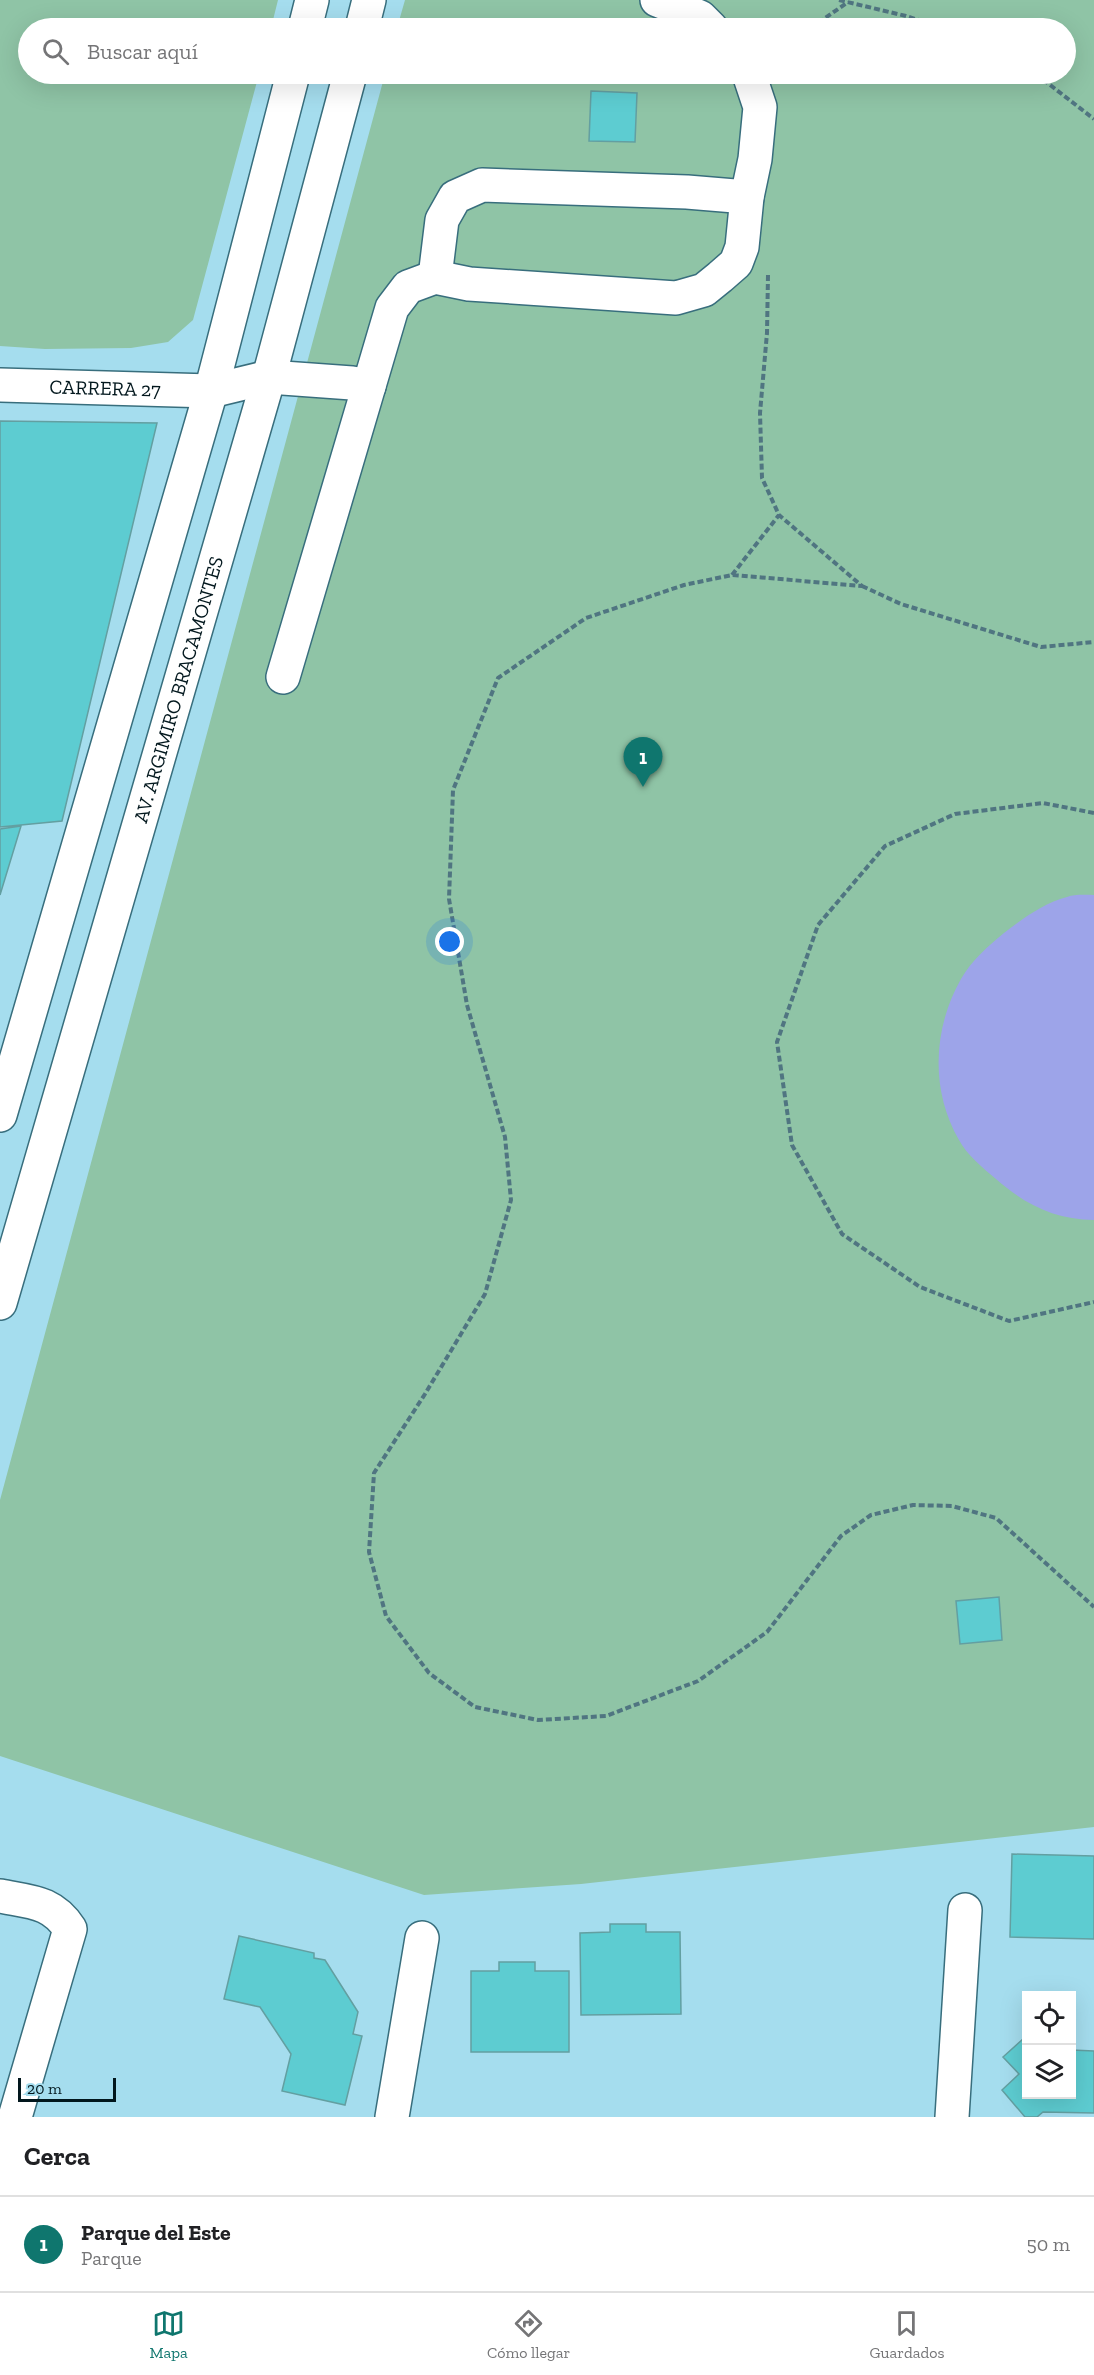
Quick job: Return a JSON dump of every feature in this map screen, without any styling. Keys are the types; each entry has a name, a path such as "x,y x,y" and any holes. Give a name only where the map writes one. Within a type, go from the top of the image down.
{"street":[{"path":"308,18 312,0"},
{"path":"364,18 369,0"},
{"path":"657,0 701,18"},
{"path":"0,1115 13,1023 211,391 290,84"},
{"name":"AV. ARGIMIRO BRACAMONTES","path":"0,1303 269,377 347,84"},
{"path":"283,677 392,308 408,287 435,277 469,284 676,298 704,290 736,263 742,247 760,107 752,84"},
{"path":"435,277 442,220 455,196 482,185 687,192 747,197"},
{"name":"CARRERA 27","path":"0,385 211,391 269,377 369,386"},
{"path":"0,1896 48,1906 61,1916 70,1929 15,2117"},
{"path":"952,2117 965,1910"},
{"path":"392,2117 422,1938"}],"path":[{"path":"839,0 912,18"},
{"path":"825,18 850,1"},
{"path":"1048,84 1094,119"},
{"path":"766,333 760,413 762,478 779,515 862,586 901,604 1041,647 1094,642"},
{"path":"732,575 779,515"},
{"path":"862,586 732,575 684,585 586,618 498,678 453,790 449,898 467,1005 505,1137 511,1200 485,1294 374,1473 369,1552 386,1616 429,1673 475,1707 538,1720 606,1716 698,1681 767,1632 841,1536 871,1515 913,1505 952,1506 996,1518 1094,1607"},
{"path":"1094,813 1043,803 955,814 885,846 818,925 777,1042 792,1145 842,1234 920,1287 1009,1321 1094,1302"}],"green space":[{"path":"0,0 278,0 274,18 18,18 18,84 256,84 193,320 168,342 131,348 45,349 0,346"},
{"path":"405,0 1094,0 1094,1827 581,1884 424,1895 0,1756 0,1500 382,84 1076,84 1076,18 400,18"}],"water":[{"path":"1094,895 1094,1220 1066,1217 1041,1209 1007,1188 971,1156 962,1146 943,1101 939,1059 940,1038 952,998 965,972 980,954 1011,928 1042,907 1070,896"}],"building":[{"path":"591,91 637,93 635,142 589,141"},
{"path":"0,421 157,423 62,821 0,827"},
{"path":"21,826 0,895 0,829"},
{"path":"999,1597 1002,1640 960,1644 956,1601"},
{"path":"1012,1854 1094,1856 1094,1939 1010,1937"},
{"path":"610,1924 646,1924 646,1932 680,1932 681,2014 581,2015 580,1933 610,1932"},
{"path":"239,1936 314,1953 314,1958 325,1960 358,2012 353,2034 362,2036 345,2105 282,2091 291,2054 260,2007 224,1999"},
{"path":"499,1962 535,1962 535,1971 569,1971 569,2052 471,2052 471,1971 499,1971"},
{"path":"1022,2040 1022,2099 1076,2099 1076,2050 1094,2051 1094,2113 1043,2112 1037,2117 1025,2117 1002,2090 1019,2074 1003,2057"}],"place":[{"name":"Parque del Este","path":"643,787"}]}
